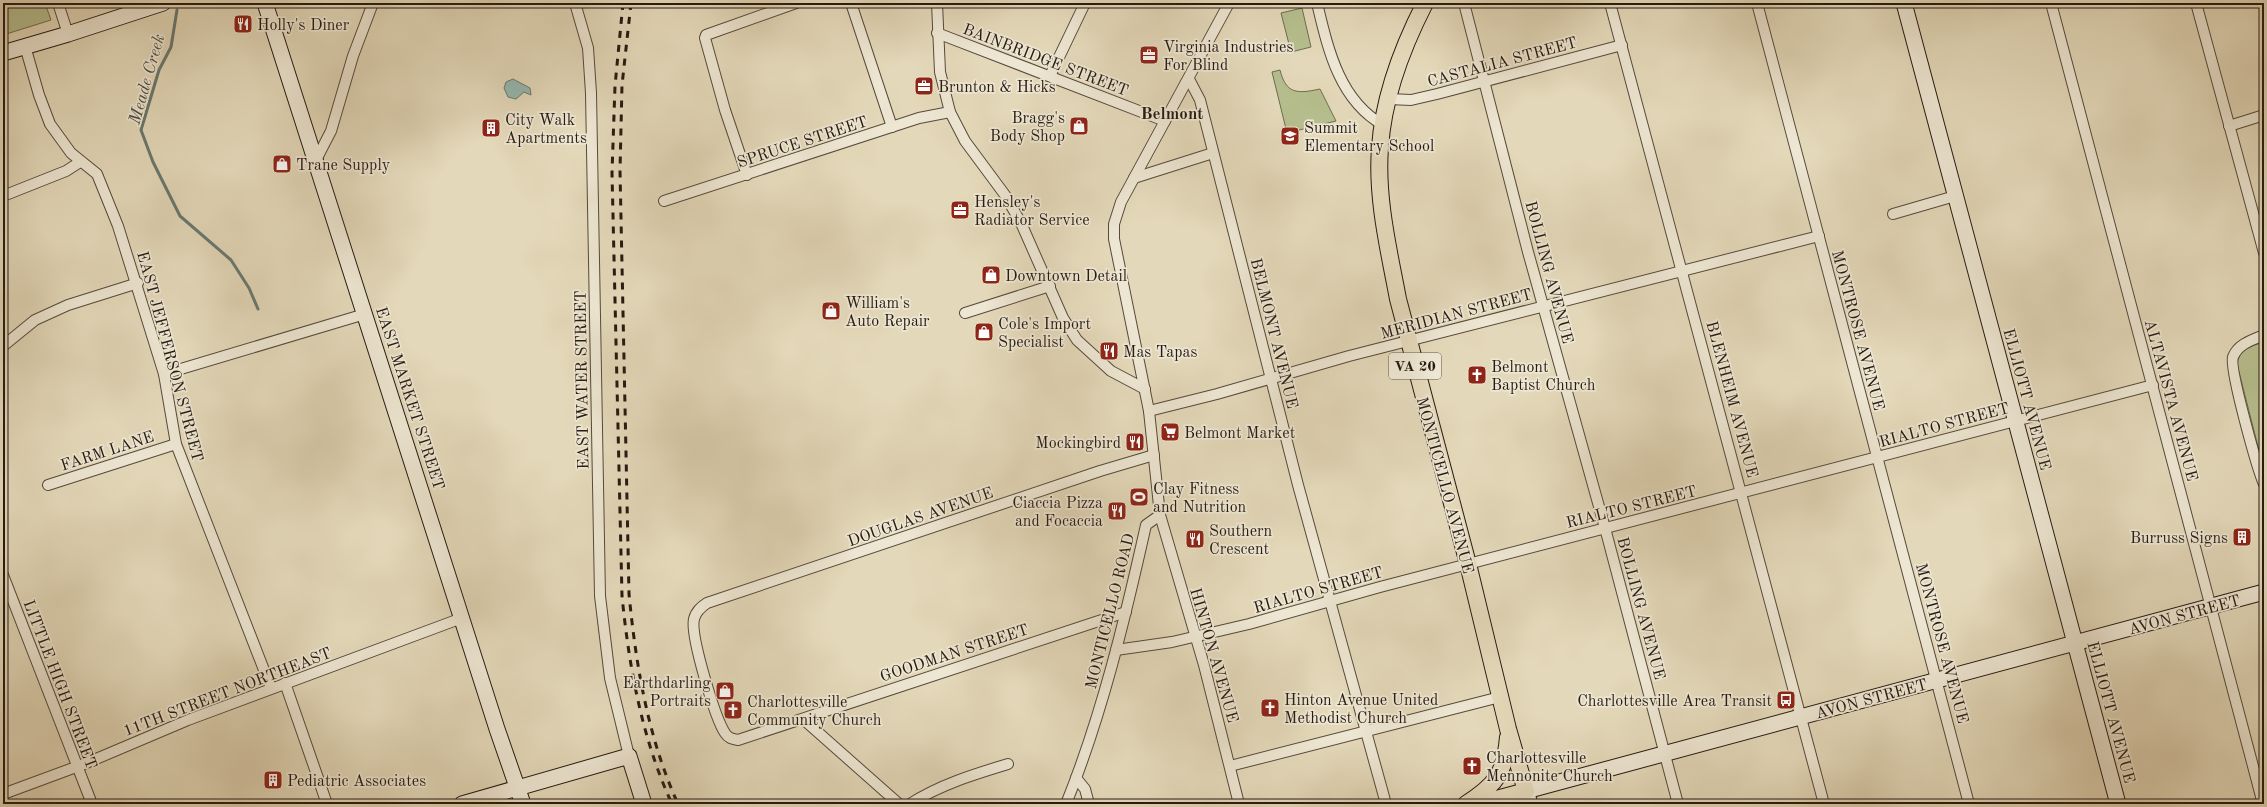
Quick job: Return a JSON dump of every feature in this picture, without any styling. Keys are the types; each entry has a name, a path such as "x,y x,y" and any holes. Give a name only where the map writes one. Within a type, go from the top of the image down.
{"main road":[{"path":"3,53 68,34 163,3"},
{"name":"EAST MARKET STREET","path":"265,3 497,729 523,804"},
{"name":"MONTICELLO AVENUE","path":"1425,3 1408,39 1389,99 1383,125 1379,163 1382,195 1398,299 1468,564 1508,729 1528,798"},
{"name":"ELLIOTT AVENUE","path":"1904,3 2118,804"},
{"name":"AVON STREET","path":"1478,804 1528,798 1664,753 2264,592"},
{"name":"VA 20","path":"1466,804 1483,794 1500,774 1507,754 1508,729"},
{"path":"462,804 519,789 629,756 644,804"}],"street":[{"path":"58,3 68,34"},
{"path":"316,160 331,131 353,56 373,3"},
{"name":"EAST WATER STREET","path":"575,3 588,48 590,86 598,516 602,624 610,678 629,756"},
{"path":"747,175 725,110 705,38 706,35 796,3"},
{"path":"851,3 892,127"},
{"path":"937,3 937,33 940,72 950,112 964,141 1005,195 1021,223 1063,318 1077,340 1111,371 1145,389"},
{"path":"1050,76 1084,3"},
{"path":"1160,515 1149,411 1114,239 1116,213 1229,3"},
{"path":"1317,3 1325,36 1340,77 1362,110 1383,125"},
{"name":"BOLLING AVENUE","path":"1464,3 1678,804"},
{"name":"BLENHEIM AVENUE","path":"1610,3 1683,270 1824,804"},
{"name":"MONTROSE AVENUE","path":"1757,3 1938,680 1969,804"},
{"name":"ALTAVISTA AVENUE","path":"2051,3 2263,804"},
{"path":"2196,3 2264,253"},
{"name":"BAINBRIDGE STREET","path":"937,33 1165,121"},
{"name":"EAST JEFFERSON STREET","path":"25,46 45,113 58,136 80,162 97,174 118,226 138,283 164,374 176,444 271,688"},
{"name":"CASTALIA STREET","path":"1389,99 1411,100 1622,46"},
{"name":"BELMONT AVENUE","path":"1189,79 1200,100 1212,153 1271,378 1365,732 1386,804"},
{"name":"SPRUCE STREET","path":"664,201 936,113 950,112"},
{"path":"2229,126 2264,115"},
{"path":"1134,178 1212,153"},
{"path":"3,196 66,171 80,162"},
{"path":"1892,214 1955,196"},
{"name":"MERIDIAN STREET","path":"1149,411 1544,306 1819,236"},
{"path":"3,346 35,320 68,305 138,283"},
{"path":"965,313 1050,286"},
{"path":"164,374 365,314"},
{"path":"2264,335 2240,346 2235,352 2231,368 2257,465 2264,484"},
{"name":"RIALTO STREET","path":"1116,650 1172,642 1196,636 2153,385"},
{"name":"FARM LANE","path":"48,485 176,444"},
{"name":"DOUGLAS AVENUE","path":"770,730 738,740 732,739 725,733 714,708 705,680 694,624 700,608 720,599 1019,498 1154,455"},
{"name":"MONTICELLO ROAD","path":"1066,804 1076,778 1116,650 1146,526 1160,515"},
{"name":"HINTON AVENUE","path":"1160,515 1196,636 1240,804"},
{"name":"LITTLE HIGH STREET","path":"3,575 92,804"},
{"name":"GOODMAN STREET","path":"770,730 1126,612"},
{"name":"11TH STREET NORTHEAST","path":"3,794 77,767 188,720 271,688 462,618"},
{"path":"285,683 327,804"},
{"path":"1230,766 1500,697"},
{"path":"803,719 899,804"},
{"path":"910,804 927,794 963,779 1008,764"},
{"path":"1076,778 1085,789 1089,804"}],"green space":[{"path":"3,3 45,3 51,20 3,35"},
{"path":"1302,8 1311,47 1291,52 1281,13"},
{"path":"1280,70 1282,78 1289,88 1299,92 1320,89 1336,121 1287,133 1272,72"},
{"path":"2264,342 2264,470 2237,364 2240,355 2246,349"}],"water":[{"path":"513,79 530,88 531,95 524,92 516,99 508,97 504,88 506,82"}],"waterway":[{"name":"Meade Creek","path":"177,10 171,47 159,70 141,130 153,162 180,216 231,260 249,288 258,309"}],"railway":[{"path":"623,3 615,86 612,173 622,596 638,702 653,754 672,804"},
{"path":"631,3 622,85 620,171 629,594 635,648 651,728 678,804"}],"place":[{"name":"Holly's Diner","path":"243,24"},
{"name":"Virginia Industries For Blind","path":"1149,55"},
{"name":"Brunton & Hicks","path":"924,86"},
{"name":"Bragg's Body Shop","path":"1079,126"},
{"name":"City Walk Apartments","path":"491,128"},
{"name":"Summit Elementary School","path":"1290,136"},
{"name":"Trane Supply","path":"282,164"},
{"name":"Hensley's Radiator Service","path":"960,210"},
{"name":"Downtown Detail","path":"991,275"},
{"name":"William's Auto Repair","path":"831,311"},
{"name":"Cole's Import Specialist","path":"984,332"},
{"name":"Mas Tapas","path":"1109,351"},
{"name":"Belmont Baptist Church","path":"1477,375"},
{"name":"Belmont Market","path":"1170,432"},
{"name":"Mockingbird","path":"1135,442"},
{"name":"Clay Fitness and Nutrition","path":"1139,497"},
{"name":"Ciaccia Pizza and Focaccia","path":"1117,511"},
{"name":"Burruss Signs","path":"2242,537"},
{"name":"Southern Crescent","path":"1195,539"},
{"name":"Earthdarling Portraits","path":"725,691"},
{"name":"Charlottesville Area Transit","path":"1786,700"},
{"name":"Hinton Avenue United Methodist Church","path":"1270,708"},
{"name":"Charlottesville Community Church","path":"733,710"},
{"name":"Charlottesville Mennonite Church","path":"1472,766"},
{"name":"Pediatric Associates","path":"273,780"}],"district":[{"name":"Belmont","path":"1172,113"}]}
